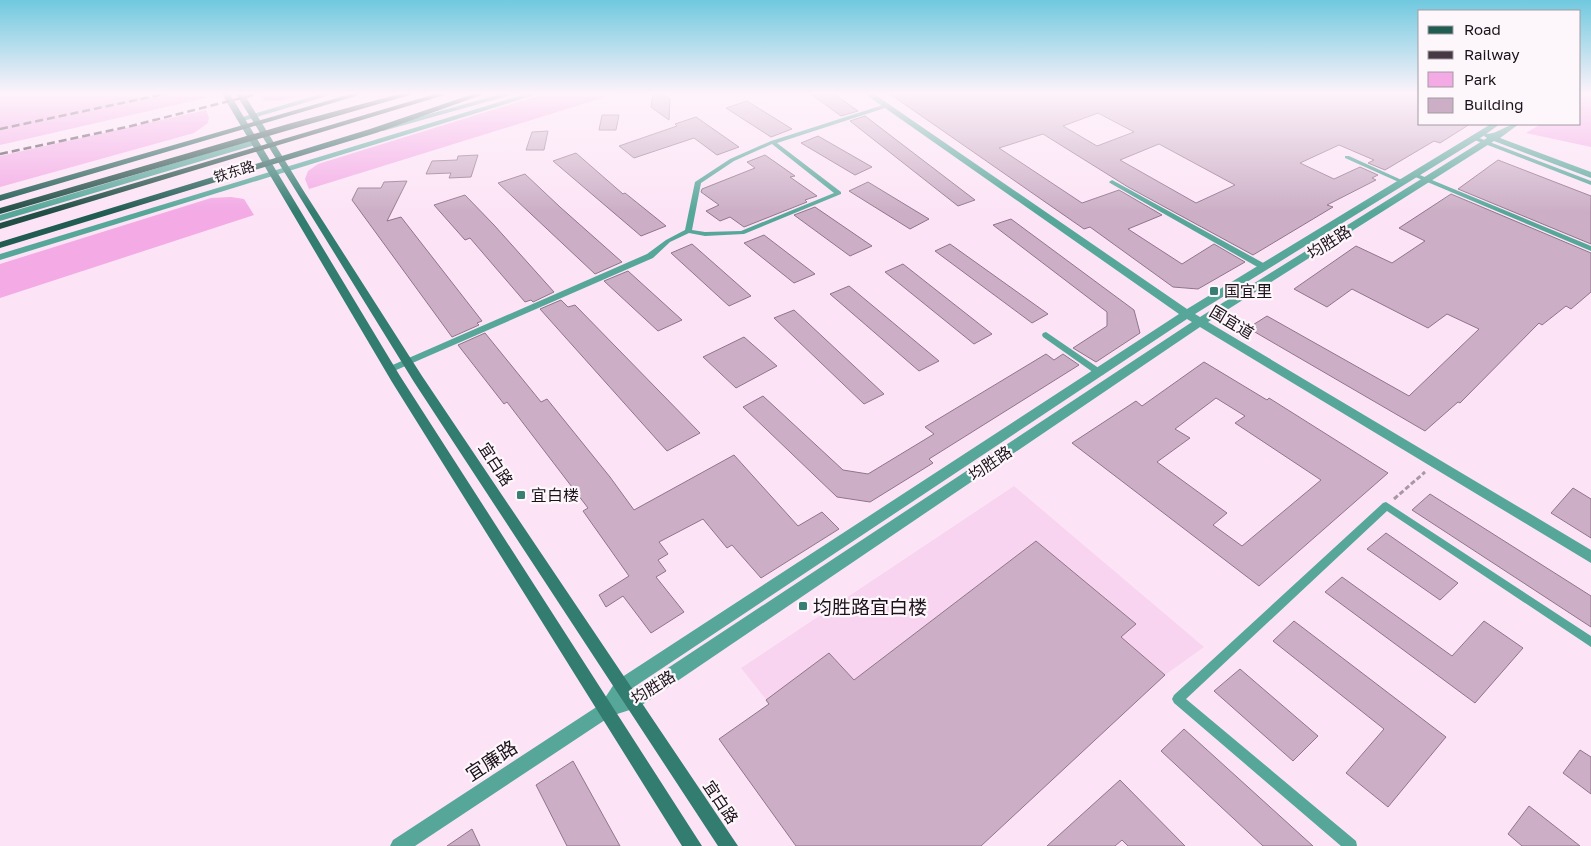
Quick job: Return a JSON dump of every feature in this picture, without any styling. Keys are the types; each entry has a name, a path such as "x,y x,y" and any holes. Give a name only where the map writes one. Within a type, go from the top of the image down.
{"highway":[{"name":"铁东路","path":"0,211 265,133"},
{"name":"铁东路","path":"0,226 311,133"}],"main road":[{"path":"0,198 208,133"},
{"path":"247,133 252,143 275,167"},
{"name":"宜白路","path":"261,133 275,167 391,370 693,846"},
{"name":"铁东路","path":"0,245 275,167 366,133"},
{"name":"宜白路","path":"275,167 408,362 729,846"}],"street":[{"name":"铁东路","path":"0,257 275,167 394,133"},
{"name":"国宜道","path":"926,133 1187,314 1591,557"},
{"name":"均胜路","path":"607,710 633,702 1200,322 1428,180 1487,133"},
{"name":"均胜路","path":"607,710 622,686 1187,314 1403,182 1493,133"},
{"path":"1483,138 1591,175"},
{"name":"铁东路","path":"0,218 252,143"},
{"name":"宜廉路","path":"399,846 607,710"}],"lane":[{"path":"688,231 698,182 732,160 773,142 800,133"},
{"path":"1483,138 1591,183"},
{"path":"391,370 650,256 668,241 688,231 705,234 742,233 839,193 773,142"},
{"path":"1347,157 1403,182"},
{"path":"1415,175 1591,249"},
{"path":"1112,182 1264,268"},
{"path":"1046,335 1100,373"},
{"path":"1351,846 1178,699 1386,506 1591,642"}],"path":[{"path":"1386,506 1434,464"}],"shaded area":[{"path":"1014,486 1204,647 1165,675 981,846 882,846 741,668"}],"green space":[{"path":"0,133 50,133 0,145"},
{"path":"101,133 192,133 0,187 0,156"},
{"path":"417,133 488,133 309,189 305,179 308,171 318,164"},
{"path":"1528,133 1591,133 1591,147"},
{"path":"231,197 244,199 254,215 0,298 0,264 211,198"}],"building":[{"path":"532,133 547,133 544,150 526,150"},
{"path":"655,133 720,133 739,147 717,155 694,138 634,158 619,146"},
{"path":"766,133 780,133 771,137"},
{"path":"866,133 888,133 975,200 958,206"},
{"path":"947,133 1076,133 1097,146 1130,133 1455,133 1440,143 1434,141 1385,170 1368,163 1374,160 1339,145 1300,163 1334,179 1360,167 1378,175 1372,178 1376,180 1327,205 1333,207 1253,255 1128,187 1043,134 999,148 1082,203 1119,190 1162,215 1128,229 1182,264 1214,244 1245,262 1198,289 1173,287 1090,227 1084,229","holes":["1159,144 1235,185 1196,203 1120,160"]},
{"path":"818,136 872,167 855,175 801,143"},
{"path":"576,153 623,194 625,193 666,226 641,236 553,161"},
{"path":"478,155 471,177 449,178 451,173 426,174 432,161 457,160 458,156"},
{"path":"765,155 795,176 790,177 817,196 805,200 807,202 744,227 730,217 720,221 706,211 719,205 701,192 702,189 755,168 747,162"},
{"path":"1498,160 1591,196 1591,244 1458,189"},
{"path":"525,174 622,262 595,274 498,183"},
{"path":"407,181 387,221 401,217 482,321 477,323 479,325 452,337 352,200 358,188 381,188 384,182"},
{"path":"868,182 929,219 910,229 849,191"},
{"path":"1451,194 1591,253 1591,292 1571,309 1566,306 1542,325 1539,323 1460,403 1458,402 1425,431 1248,328 1267,316 1409,396 1479,329 1447,314 1428,328 1352,289 1327,307 1294,289 1356,246 1392,263 1425,241 1399,228"},
{"path":"465,195 554,292 533,302 531,300 525,302 470,238 465,240 434,205"},
{"path":"815,207 872,246 850,256 794,215"},
{"path":"1011,219 1134,310 1140,333 1096,362 1073,348 1107,326 1107,312 993,225"},
{"path":"764,235 815,274 794,283 744,243"},
{"path":"692,244 751,296 729,306 671,253"},
{"path":"950,244 1048,314 1032,323 935,251"},
{"path":"903,264 992,334 974,344 885,272"},
{"path":"628,271 682,320 658,331 604,281"},
{"path":"849,286 939,361 919,371 830,294"},
{"path":"561,300 568,307 575,305 700,433 667,451 540,309"},
{"path":"794,310 884,394 864,404 774,318"},
{"path":"485,333 541,402 547,399 634,510 734,455 798,526 822,512 839,529 761,578 732,545 727,548 703,519 659,542 668,554 658,560 666,571 656,577 684,612 651,633 623,596 606,607 599,595 629,576 583,511 588,508 507,402 504,404 458,345"},
{"path":"744,337 777,366 736,388 703,357"},
{"path":"1046,354 1054,360 1063,354 1079,365 929,459 933,463 870,502 837,497 743,407 763,396 843,470 868,474 934,434 925,427"},
{"path":"1204,362 1267,400 1269,398 1388,473 1259,586 1072,443 1136,401 1142,406","holes":["1216,398 1245,416 1235,423 1321,480 1242,546 1213,525 1227,513 1157,462 1190,438 1175,429"]},
{"path":"1573,488 1591,499 1591,538 1551,513"},
{"path":"1430,494 1591,596 1591,627 1412,510"},
{"path":"1386,533 1458,583 1440,600 1367,549"},
{"path":"1036,541 1136,624 1121,637 1165,675 981,846 796,846 719,739 769,704 766,700 829,653 854,680"},
{"path":"1342,577 1452,656 1484,621 1523,648 1475,703 1325,592"},
{"path":"1294,621 1446,737 1388,807 1346,773 1384,729 1273,641"},
{"path":"1240,669 1318,736 1293,761 1214,691"},
{"path":"1184,729 1313,846 1263,846 1161,751"},
{"path":"1580,750 1591,757 1591,794 1563,773"},
{"path":"573,761 620,846 567,846 536,785"},
{"path":"1120,780 1185,846 1128,846 1122,840 1115,846 1047,846"},
{"path":"1529,806 1580,846 1522,846 1508,834"},
{"path":"472,829 480,846 447,846"}],"railway":[{"path":"0,154 96,133"}],"place":[{"name":"国宜里","path":"1214,291"},
{"name":"宜白楼","path":"521,495"},
{"name":"均胜路宜白楼","path":"803,606"}]}
